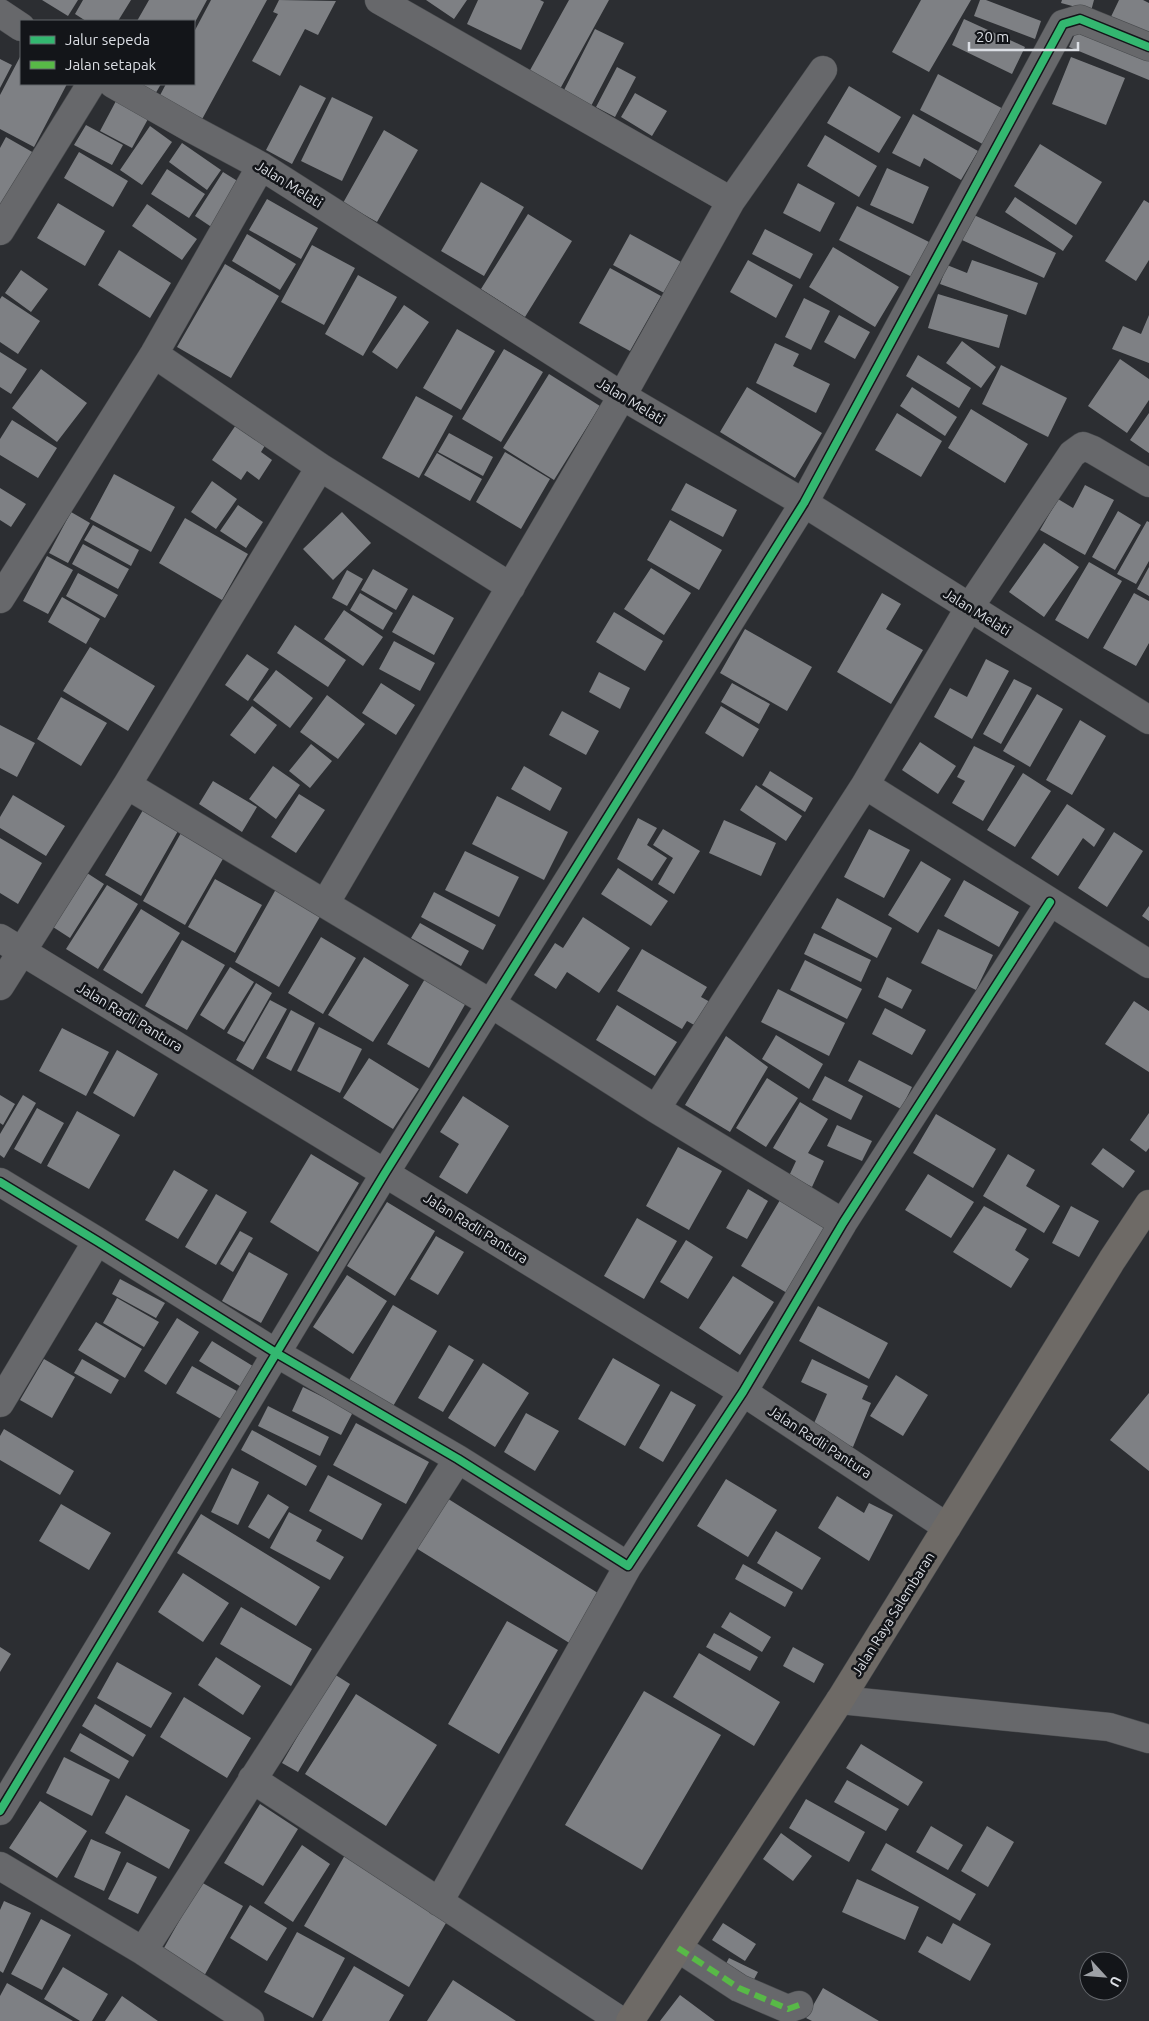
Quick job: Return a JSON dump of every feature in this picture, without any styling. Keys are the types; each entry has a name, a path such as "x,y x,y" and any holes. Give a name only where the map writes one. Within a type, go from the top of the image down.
{"main road":[{"name":"Jalan Raya Salembaran","path":"630,2021 840,1700 1149,1204"}],"street":[{"path":"380,0 731,201"},
{"path":"0,14 20,26"},
{"path":"0,1811 386,1172 804,503 1063,24 1080,19 1149,47"},
{"path":"325,904 622,396 731,201 823,70"},
{"path":"0,232 90,85"},
{"name":"Jalan Melati","path":"115,85 261,166 622,396 804,503 1149,720"},
{"path":"0,599 154,354 261,166"},
{"path":"154,354 320,467 510,587"},
{"path":"656,1109 865,785 969,608 1072,454 1082,446 1093,450 1149,483"},
{"path":"0,986 10,944 127,785 320,467"},
{"path":"127,785 490,1003 656,1109 843,1223"},
{"path":"865,785 1149,964"},
{"path":"439,1902 628,1566 743,1392 843,1223 1050,902"},
{"name":"Jalan Radli Pantura","path":"10,944 386,1172 743,1392 947,1527"},
{"path":"0,1182 276,1353 458,1459 628,1566"},
{"path":"0,1403 97,1241"},
{"path":"143,1951 458,1459"},
{"path":"840,1700 1109,1728 1149,1739"},
{"path":"252,1779 621,2021"},
{"path":"0,1866 143,1951 222,2014 250,2021"},
{"path":"678,1948 739,1988 788,2009 800,2006"}],"building":[{"path":"42,0 78,0 68,16"},
{"path":"83,0 131,0 119,20 84,20 75,14"},
{"path":"149,0 207,0 195,22 195,20 138,20"},
{"path":"211,0 267,0 200,123 158,99 165,85 195,85 195,30"},
{"path":"279,0 336,1 318,35 305,29 280,76 252,61 278,14 273,12"},
{"path":"426,0 467,0 454,19"},
{"path":"478,0 540,0 544,2 521,50 467,24"},
{"path":"569,0 609,0 560,89 529,72"},
{"path":"921,0 971,0 929,72 892,52"},
{"path":"980,0 986,0 1041,21 1035,39 974,16"},
{"path":"1062,0 1094,0 1091,11 1061,3"},
{"path":"1119,0 1143,0 1149,3 1149,42 1108,23"},
{"path":"964,19 1025,47 1012,74 952,45"},
{"path":"1079,25 1149,54 1149,80 1069,47"},
{"path":"595,29 624,43 590,108 562,94"},
{"path":"20,57 20,85 66,85 34,147 0,129 0,95"},
{"path":"1071,57 1125,78 1106,125 1052,104"},
{"path":"0,59 12,65 0,88"},
{"path":"617,67 636,77 615,117 596,107"},
{"path":"938,74 1007,111 988,147 920,110"},
{"path":"134,85 160,85 154,96"},
{"path":"300,85 326,98 292,164 266,150"},
{"path":"849,86 901,117 879,153 827,123"},
{"path":"635,93 667,111 652,136 621,117"},
{"path":"332,97 373,117 342,181 301,161"},
{"path":"116,101 148,119 132,148 100,131"},
{"path":"913,114 978,151 961,180 924,158 920,167 892,153"},
{"path":"86,125 123,145 112,165 74,145"},
{"path":"150,126 172,142 142,185 120,170"},
{"path":"384,130 418,150 377,222 343,203"},
{"path":"825,135 877,166 859,197 807,166"},
{"path":"6,137 34,153 0,205 0,148"},
{"path":"182,143 221,170 207,190 169,162"},
{"path":"1040,144 1102,182 1076,225 1014,186"},
{"path":"79,152 128,181 113,207 64,178"},
{"path":"887,168 929,187 913,224 870,205"},
{"path":"167,169 205,194 189,218 151,194"},
{"path":"223,172 244,185 216,230 195,216"},
{"path":"481,182 524,207 484,276 441,251"},
{"path":"798,183 835,203 820,232 783,213"},
{"path":"1015,197 1073,236 1063,251 1005,212"},
{"path":"267,199 318,228 301,259 249,230"},
{"path":"1144,200 1149,203 1149,260 1136,281 1105,261"},
{"path":"58,203 105,231 85,266 37,238"},
{"path":"147,204 197,239 182,260 132,226"},
{"path":"857,206 935,245 918,280 839,240"},
{"path":"528,214 572,241 525,317 481,289"},
{"path":"974,215 1056,253 1044,278 962,240"},
{"path":"765,229 813,254 800,279 752,254"},
{"path":"247,234 296,264 280,290 232,261"},
{"path":"630,234 683,263 666,294 613,265"},
{"path":"312,245 355,268 324,325 281,302"},
{"path":"833,247 899,287 875,327 809,287"},
{"path":"119,250 171,283 150,318 98,285"},
{"path":"748,260 793,285 776,318 730,292"},
{"path":"972,260 1038,283 1026,315 940,284 947,265 967,273"},
{"path":"225,264 279,296 231,378 177,347"},
{"path":"610,268 661,296 630,351 579,323"},
{"path":"21,270 48,289 31,312 5,293"},
{"path":"358,275 397,297 363,356 325,334"},
{"path":"938,294 1008,315 999,348 928,328"},
{"path":"2,296 40,321 18,354 0,342 0,299"},
{"path":"804,298 830,311 811,350 785,337"},
{"path":"404,305 429,322 397,369 372,352"},
{"path":"839,315 870,332 855,359 824,342"},
{"path":"1149,315 1149,363 1112,349 1123,326 1141,334"},
{"path":"457,329 495,351 461,410 423,388"},
{"path":"962,341 996,367 981,388 946,363"},
{"path":"775,343 799,354 793,366 830,384 816,413 756,383"},
{"path":"504,349 543,372 501,442 462,419"},
{"path":"0,352 27,369 11,394 0,387"},
{"path":"918,355 971,388 959,408 906,376"},
{"path":"1120,359 1149,379 1149,400 1127,433 1088,406"},
{"path":"1001,365 1067,398 1048,437 982,404"},
{"path":"41,369 87,403 57,442 12,408"},
{"path":"549,374 600,406 554,480 503,448"},
{"path":"747,387 822,433 795,478 720,432"},
{"path":"912,387 957,417 945,436 900,406"},
{"path":"416,396 453,416 419,478 382,458"},
{"path":"971,409 1028,444 1005,483 948,448"},
{"path":"897,413 942,441 921,477 875,450"},
{"path":"1149,413 1149,453 1130,440"},
{"path":"240,419 269,439 261,452 272,460 259,480 247,471 241,480 212,460"},
{"path":"12,420 57,448 38,478 0,455 0,439"},
{"path":"449,433 493,457 483,476 438,452"},
{"path":"505,452 550,479 521,529 476,502"},
{"path":"437,453 482,479 470,501 424,475"},
{"path":"114,474 175,507 151,552 90,519"},
{"path":"212,481 237,499 216,529 191,512"},
{"path":"686,483 737,510 723,537 671,510"},
{"path":"1085,485 1114,500 1085,555 1040,530 1058,499 1073,508"},
{"path":"0,488 26,504 11,527 0,520"},
{"path":"238,505 263,522 246,548 220,531"},
{"path":"1118,511 1141,525 1115,570 1092,557"},
{"path":"71,512 90,523 68,563 49,553"},
{"path":"342,512 371,543 333,580 303,549"},
{"path":"185,518 248,554 222,600 159,563"},
{"path":"670,520 722,550 699,590 647,560"},
{"path":"1147,521 1149,522 1149,561 1136,584 1117,574"},
{"path":"93,525 139,550 131,566 84,540"},
{"path":"1044,543 1079,567 1044,617 1009,592"},
{"path":"83,544 129,569 118,589 72,564"},
{"path":"47,556 73,570 48,614 23,601"},
{"path":"1089,562 1122,581 1088,639 1055,620"},
{"path":"1149,567 1149,596 1137,589"},
{"path":"651,568 691,593 664,635 624,609"},
{"path":"373,569 408,589 396,610 361,590"},
{"path":"347,570 363,579 347,606 332,598"},
{"path":"78,573 118,595 105,618 66,596"},
{"path":"360,593 393,613 383,630 350,610"},
{"path":"882,593 901,604 886,629 923,650 891,704 837,672"},
{"path":"1134,593 1149,601 1149,643 1136,666 1103,648"},
{"path":"413,595 454,618 434,655 392,632"},
{"path":"62,597 100,619 86,644 48,622"},
{"path":"344,610 383,637 363,666 324,639"},
{"path":"614,612 663,641 645,671 596,642"},
{"path":"295,625 346,660 328,687 277,653"},
{"path":"745,629 812,667 787,711 720,673"},
{"path":"394,641 435,663 420,691 379,669"},
{"path":"90,647 155,686 128,731 63,691"},
{"path":"247,654 269,669 248,701 225,685"},
{"path":"986,659 1009,671 972,739 934,717 950,688 967,697"},
{"path":"276,670 313,698 290,728 253,700"},
{"path":"599,672 630,688 620,709 589,692"},
{"path":"1014,679 1032,688 1001,744 983,734"},
{"path":"381,683 415,705 396,735 362,713"},
{"path":"732,683 770,704 759,724 721,702"},
{"path":"1037,694 1063,709 1030,767 1003,751"},
{"path":"327,695 365,724 338,759 300,732"},
{"path":"61,697 107,723 81,766 37,739"},
{"path":"252,706 277,725 255,754 230,735"},
{"path":"721,706 759,729 743,757 705,733"},
{"path":"562,711 599,731 586,755 549,735"},
{"path":"1080,720 1106,736 1072,795 1046,780"},
{"path":"0,725 35,743 17,777 0,768"},
{"path":"920,742 956,766 938,794 902,770"},
{"path":"311,744 332,761 310,788 289,771"},
{"path":"974,746 1015,766 983,821 952,803 965,781 957,777"},
{"path":"273,766 300,785 276,819 249,799"},
{"path":"524,766 562,788 550,811 511,789"},
{"path":"770,771 813,798 805,812 762,785"},
{"path":"1023,773 1051,791 1015,847 987,830"},
{"path":"213,781 257,807 242,832 199,804"},
{"path":"756,785 802,816 786,841 740,810"},
{"path":"299,794 325,810 296,853 271,837"},
{"path":"13,795 65,826 46,856 0,828 0,817"},
{"path":"497,796 568,832 544,880 472,844"},
{"path":"1067,804 1105,829 1094,847 1083,838 1058,876 1031,858"},
{"path":"143,810 178,831 141,896 105,875"},
{"path":"638,818 657,828 647,845 667,858 652,881 617,859"},
{"path":"724,820 776,843 761,876 709,853"},
{"path":"663,829 700,851 674,894 658,884 673,858 653,845"},
{"path":"869,829 910,850 884,898 844,877"},
{"path":"1114,832 1143,851 1107,907 1078,888"},
{"path":"181,833 224,857 185,925 143,901"},
{"path":"0,838 42,863 18,904 0,893"},
{"path":"465,851 519,877 499,917 445,890"},
{"path":"921,861 951,879 918,933 888,915"},
{"path":"618,868 668,901 651,926 601,894"},
{"path":"87,873 104,884 70,938 53,927"},
{"path":"215,879 262,905 235,953 188,927"},
{"path":"964,880 1019,912 999,947 944,916"},
{"path":"107,885 138,904 98,969 66,949"},
{"path":"276,889 321,915 279,987 235,962"},
{"path":"434,892 496,925 483,950 421,917"},
{"path":"837,898 892,928 877,958 821,928"},
{"path":"1149,906 1149,921 1142,916"},
{"path":"141,909 180,933 142,994 103,970"},
{"path":"583,917 630,948 599,993 567,972 556,989 534,975 555,943 563,948"},
{"path":"420,923 469,951 461,966 411,938"},
{"path":"938,929 993,955 976,990 921,963"},
{"path":"814,933 871,960 861,982 804,954"},
{"path":"321,937 356,958 323,1014 288,993"},
{"path":"182,940 225,965 187,1030 145,1006"},
{"path":"642,949 707,987 701,997 710,1002 696,1026 687,1021 682,1029 617,991"},
{"path":"364,957 409,985 373,1042 328,1015"},
{"path":"805,960 862,989 847,1019 790,990"},
{"path":"230,967 254,982 224,1030 200,1015"},
{"path":"426,977 467,1001 429,1068 387,1044"},
{"path":"887,977 912,990 902,1009 878,997"},
{"path":"256,983 272,993 244,1042 227,1033"},
{"path":"778,989 845,1023 829,1056 761,1022"},
{"path":"270,1000 287,1009 253,1070 236,1060"},
{"path":"1134,1001 1149,1011 1149,1072 1105,1044"},
{"path":"617,1005 677,1042 655,1076 596,1040"},
{"path":"885,1008 926,1030 912,1055 872,1034"},
{"path":"291,1010 315,1023 291,1071 266,1058"},
{"path":"319,1027 362,1049 340,1093 297,1071"},
{"path":"62,1028 109,1052 86,1096 39,1071"},
{"path":"776,1035 823,1064 809,1089 762,1059"},
{"path":"726,1036 768,1067 730,1132 685,1105"},
{"path":"117,1050 158,1074 134,1117 93,1093"},
{"path":"369,1058 419,1089 393,1129 343,1098"},
{"path":"859,1060 912,1087 901,1109 848,1081"},
{"path":"825,1076 863,1096 851,1120 812,1100"},
{"path":"767,1078 798,1098 766,1147 736,1128"},
{"path":"0,1095 15,1104 3,1125 0,1123"},
{"path":"23,1095 36,1103 4,1158 0,1155 0,1134"},
{"path":"463,1096 509,1126 467,1194 439,1177 459,1144 440,1132"},
{"path":"800,1102 828,1119 808,1153 824,1161 812,1187 789,1176 796,1161 773,1148"},
{"path":"37,1108 64,1123 41,1164 14,1149"},
{"path":"77,1111 120,1135 89,1189 47,1166"},
{"path":"1149,1113 1149,1148 1146,1152 1130,1140"},
{"path":"936,1114 996,1149 973,1188 913,1153"},
{"path":"837,1125 872,1141 862,1161 827,1146"},
{"path":"678,1147 722,1171 689,1230 646,1206"},
{"path":"1103,1148 1135,1171 1123,1188 1091,1164"},
{"path":"311,1154 359,1183 318,1252 270,1222"},
{"path":"1008,1154 1035,1170 1026,1186 1060,1206 1044,1233 983,1196"},
{"path":"174,1170 208,1190 178,1239 145,1220"},
{"path":"928,1174 974,1202 951,1238 905,1210"},
{"path":"748,1189 768,1201 747,1239 726,1228"},
{"path":"216,1194 247,1212 216,1265 185,1247"},
{"path":"780,1200 826,1227 787,1293 741,1266"},
{"path":"387,1202 435,1231 395,1296 347,1266"},
{"path":"984,1206 1027,1229 1015,1250 1029,1259 1011,1288 953,1252"},
{"path":"1071,1206 1099,1221 1079,1257 1052,1243"},
{"path":"637,1218 677,1241 644,1299 604,1276"},
{"path":"240,1231 253,1238 233,1272 220,1264"},
{"path":"436,1236 464,1252 438,1295 410,1279"},
{"path":"686,1240 713,1257 688,1299 660,1282"},
{"path":"249,1252 288,1274 261,1323 222,1301"},
{"path":"347,1275 387,1301 353,1354 313,1327"},
{"path":"733,1276 774,1302 740,1355 699,1328"},
{"path":"120,1279 165,1303 156,1318 112,1294"},
{"path":"117,1298 159,1322 144,1347 103,1323"},
{"path":"393,1305 437,1331 392,1408 348,1382"},
{"path":"818,1306 888,1343 869,1379 799,1341"},
{"path":"177,1318 199,1332 166,1385 144,1371"},
{"path":"96,1322 142,1349 125,1378 78,1350"},
{"path":"212,1341 256,1368 243,1388 199,1361"},
{"path":"449,1345 474,1360 443,1412 418,1398"},
{"path":"613,1358 660,1385 625,1446 578,1419"},
{"path":"44,1359 75,1377 52,1418 20,1400"},
{"path":"82,1359 119,1380 111,1394 74,1373"},
{"path":"812,1359 868,1386 862,1399 871,1403 853,1447 811,1430 827,1394 801,1382"},
{"path":"483,1363 529,1393 495,1447 448,1418"},
{"path":"192,1366 244,1395 228,1423 176,1393"},
{"path":"896,1375 928,1395 903,1436 870,1416"},
{"path":"303,1387 353,1412 341,1435 292,1411"},
{"path":"671,1391 696,1405 663,1462 639,1448"},
{"path":"1149,1393 1149,1471 1110,1440"},
{"path":"268,1406 329,1437 320,1456 258,1426"},
{"path":"526,1413 559,1431 535,1471 504,1452"},
{"path":"356,1423 429,1462 406,1504 333,1465"},
{"path":"4,1429 74,1471 60,1495 0,1460 0,1436"},
{"path":"252,1430 317,1466 306,1486 241,1450"},
{"path":"232,1468 259,1482 238,1525 211,1512"},
{"path":"328,1475 382,1504 362,1540 309,1511"},
{"path":"726,1479 777,1510 748,1557 697,1526"},
{"path":"268,1494 289,1507 269,1539 248,1527"},
{"path":"442,1495 601,1595 571,1644 411,1545"},
{"path":"837,1496 864,1513 869,1503 893,1515 869,1561 818,1528"},
{"path":"61,1504 111,1533 89,1570 39,1541"},
{"path":"289,1512 322,1530 316,1541 344,1557 330,1580 270,1548"},
{"path":"201,1514 320,1587 296,1626 177,1553"},
{"path":"776,1531 821,1558 802,1590 757,1563"},
{"path":"743,1564 793,1592 785,1607 735,1579"},
{"path":"183,1573 229,1603 203,1642 158,1612"},
{"path":"241,1607 312,1649 291,1686 220,1644"},
{"path":"730,1612 771,1637 762,1652 721,1627"},
{"path":"507,1621 558,1650 499,1754 448,1724"},
{"path":"714,1633 758,1657 750,1671 706,1647"},
{"path":"0,1647 11,1654 0,1672"},
{"path":"793,1647 824,1664 814,1683 783,1666"},
{"path":"699,1653 780,1702 754,1746 673,1697"},
{"path":"216,1657 261,1686 243,1715 198,1685"},
{"path":"117,1662 172,1693 151,1728 97,1698"},
{"path":"334,1674 350,1684 298,1772 282,1763"},
{"path":"644,1691 721,1735 642,1870 565,1825"},
{"path":"356,1694 437,1745 386,1826 305,1774"},
{"path":"184,1697 251,1738 227,1778 160,1737"},
{"path":"95,1704 146,1735 133,1757 82,1726"},
{"path":"80,1733 129,1761 119,1779 70,1751"},
{"path":"861,1744 923,1782 908,1806 846,1768"},
{"path":"64,1757 110,1780 92,1816 46,1793"},
{"path":"847,1780 899,1809 886,1831 834,1802"},
{"path":"126,1795 190,1830 169,1869 105,1833"},
{"path":"806,1799 865,1832 849,1862 789,1828"},
{"path":"40,1801 87,1831 57,1878 9,1848"},
{"path":"260,1804 298,1829 263,1886 224,1863"},
{"path":"931,1826 963,1845 948,1870 916,1852"},
{"path":"987,1826 1014,1842 988,1887 961,1871"},
{"path":"781,1833 812,1856 793,1881 763,1859"},
{"path":"91,1839 121,1852 104,1891 74,1877"},
{"path":"886,1843 976,1894 960,1921 871,1870"},
{"path":"302,1845 330,1864 293,1922 264,1903"},
{"path":"345,1855 450,1916 409,1987 304,1926"},
{"path":"127,1862 157,1877 138,1914 108,1899"},
{"path":"857,1879 919,1907 905,1940 842,1912"},
{"path":"201,1882 243,1906 203,1978 160,1955"},
{"path":"4,1901 31,1913 3,1973 0,1971 0,1910"},
{"path":"250,1905 287,1928 267,1961 230,1938"},
{"path":"41,1919 71,1935 42,1990 11,1974"},
{"path":"723,1923 756,1944 745,1961 712,1940"},
{"path":"953,1923 991,1944 970,1981 918,1952 927,1936 942,1944"},
{"path":"297,1932 345,1958 313,2018 264,1992"},
{"path":"729,1958 758,1972 751,1985 722,1971"},
{"path":"354,1966 404,1995 389,2021 322,2021"},
{"path":"63,1967 108,1994 92,2021 80,2021 44,1999"},
{"path":"453,1980 516,2021 427,2021"},
{"path":"7,1983 73,2021 0,2021 0,1996"},
{"path":"823,1988 879,2021 812,2021 806,2018"},
{"path":"680,1995 715,2021 660,2021"},
{"path":"122,1996 158,2021 105,2021"}],"marked path":[{"path":"678,1948 739,1988 788,2009 799,2005"}],"cycle path":[{"path":"0,1811 385,1173 804,503 1063,24 1080,19 1149,47"},
{"path":"0,1182 276,1353 458,1459 628,1566 743,1392 843,1223 1050,902"}]}
